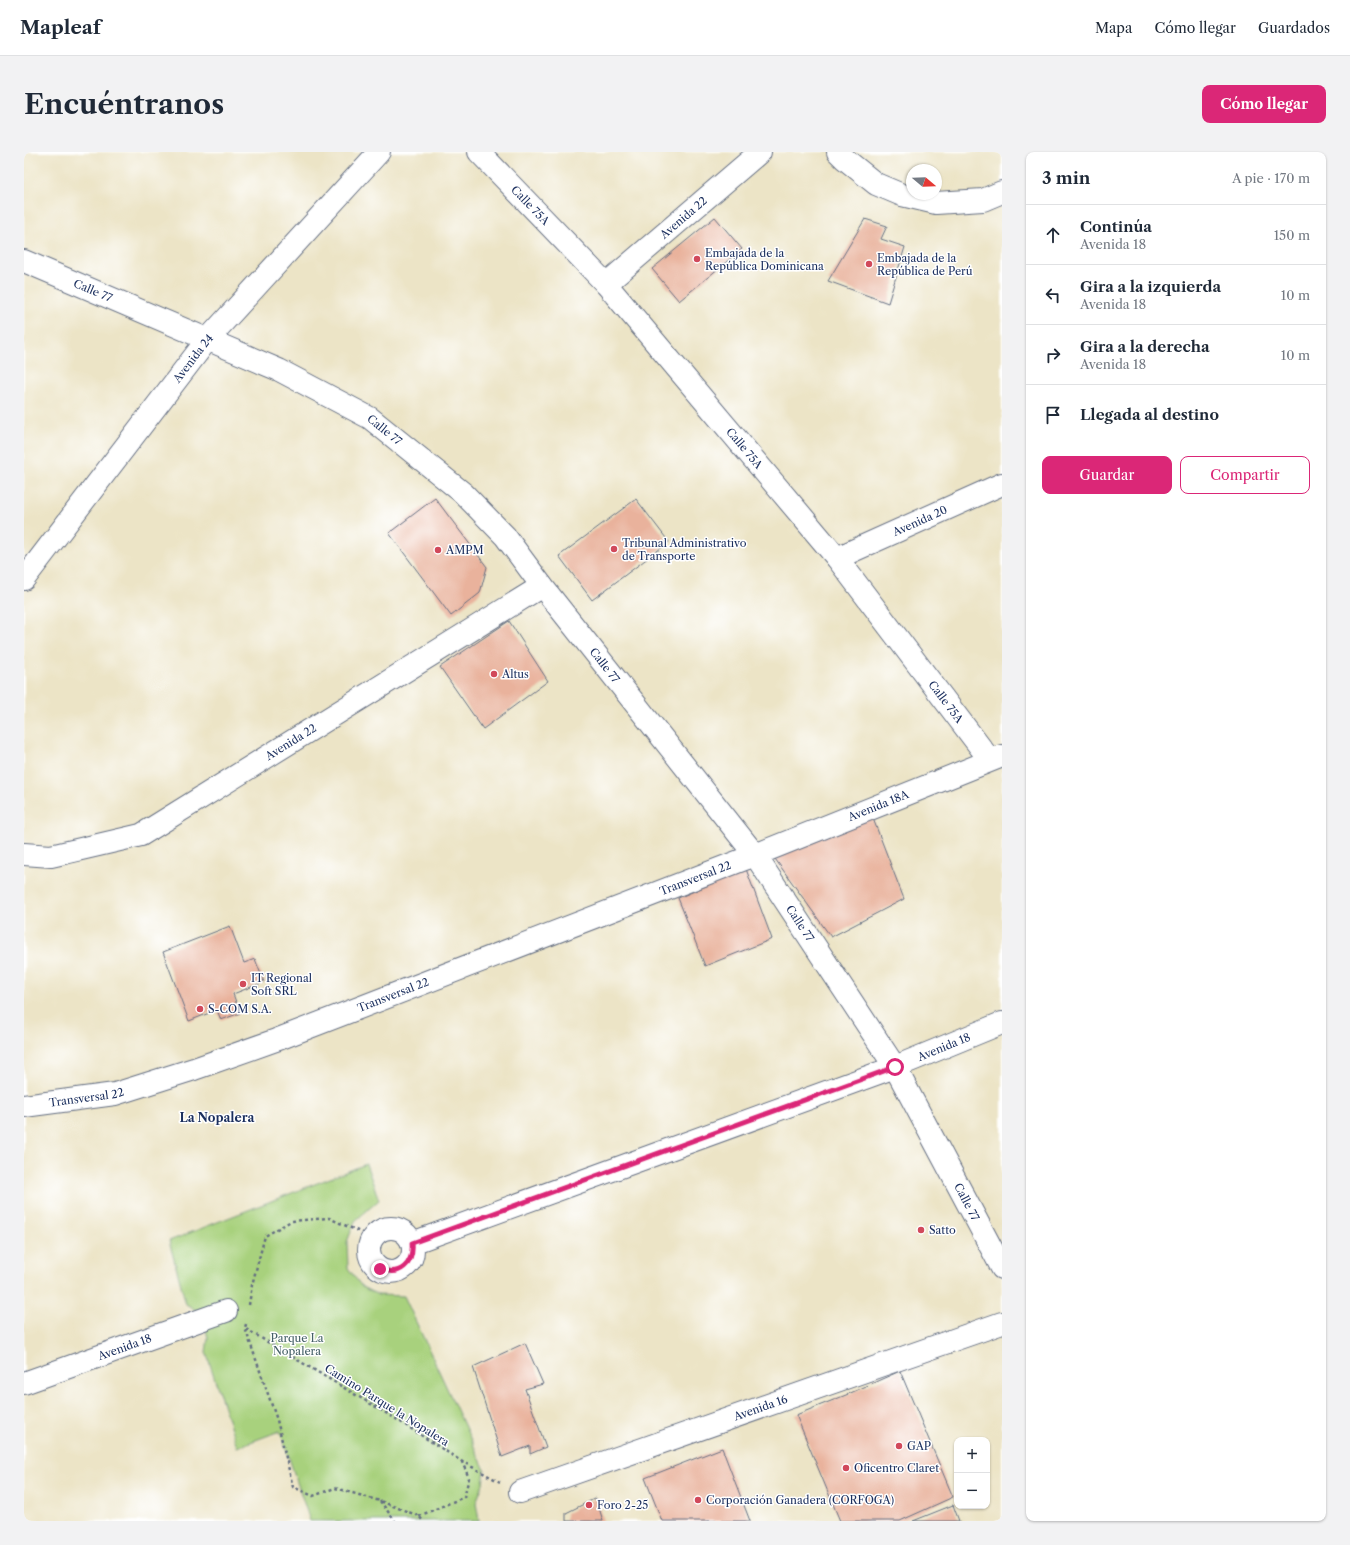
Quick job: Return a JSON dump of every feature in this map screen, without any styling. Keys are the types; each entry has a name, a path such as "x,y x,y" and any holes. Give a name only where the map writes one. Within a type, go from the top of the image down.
{"street":[{"name":"Avenida 24","path":"24,580 207,340 379,152"},
{"name":"Calle 75A","path":"479,152 606,284 837,558 996,758"},
{"name":"Avenida 22","path":"606,284 760,152"},
{"path":"838,152 876,184 902,195 929,202 936,203 983,200 1002,192"},
{"name":"Calle 77","path":"24,261 279,370 370,418 463,493 505,536 542,586 755,855 895,1067 1002,1268"},
{"name":"Avenida 20","path":"837,558 1002,484"},
{"name":"Avenida 22","path":"24,854 51,856 140,835 542,586"},
{"name":"Avenida 18A","path":"755,855 996,758"},
{"name":"Transversal 22","path":"24,1106 114,1094 194,1069 283,1037 755,855"},
{"name":"Avenida 18","path":"412,1243 895,1067 1002,1023"},
{"path":"391,1228 404,1232 412,1243 413,1251 411,1258 402,1269 394,1272 380,1269 374,1264 371,1257 370,1244 373,1238 384,1229 391,1228"},
{"name":"Avenida 18","path":"24,1384 226,1311"},
{"name":"Avenida 16","path":"520,1492 1002,1323"}],"path":[{"path":"248,1306 265,1236 291,1221 329,1218 373,1238"},
{"path":"246,1321 245,1328 277,1420 293,1487 313,1496 335,1488 380,1501 419,1516 423,1521"},
{"name":"Camino Parque la Nopalera","path":"245,1328 396,1419 461,1462 520,1492"},
{"path":"419,1516 464,1497 469,1478 461,1462"},
{"path":"380,1501 395,1521"}],"green space":[{"name":"Parque La Nopalera","path":"366,1164 379,1200 355,1221 347,1242 348,1268 362,1287 378,1295 404,1296 485,1470 483,1484 476,1503 479,1521 310,1521 280,1431 237,1447 206,1352 208,1338 202,1314 186,1304 169,1241"}],"building":[{"name":"Embajada de la República Dominicana","path":"715,217 742,249 679,301 652,269"},
{"name":"Embajada de la República de Perú","path":"865,219 887,226 881,239 905,247 888,303 828,281"},
{"name":"AMPM","path":"435,498 487,567 480,593 451,616 389,533"},
{"name":"Tribunal Administrativo de Transporte","path":"636,499 669,542 592,600 559,556"},
{"name":"Altus","path":"509,621 548,681 483,729 440,667"},
{"path":"872,816 904,899 831,937 773,856"},
{"path":"746,869 772,939 705,966 678,898"},
{"path":"230,926 244,963 255,959 264,982 233,994 240,1013 221,1020 217,1010 189,1021 163,952"},
{"path":"525,1343 543,1384 525,1389 546,1447 530,1454 530,1446 502,1457 473,1367"},
{"path":"900,1371 953,1497 900,1521 840,1521 796,1415"},
{"name":"Corporación Ganadera (CORFOGA)","path":"722,1448 750,1521 662,1521 645,1478"},
{"name":"Foro 2-25","path":"596,1498 603,1521 566,1521 566,1513"},
{"path":"953,1505 959,1521 913,1521"}],"place":[{"name":"Embajada de la República Dominicana","path":"697,259"},
{"name":"Embajada de la República de Perú","path":"869,264"},
{"name":"Tribunal Administrativo de Transporte","path":"614,549"},
{"name":"AMPM","path":"438,550"},
{"name":"Altus","path":"494,674"},
{"name":"IT Regional Soft SRL","path":"243,984"},
{"name":"S-COM S.A.","path":"200,1009"},
{"name":"Satto","path":"921,1230"},
{"name":"GAP","path":"899,1446"},
{"name":"Oficentro Claret","path":"846,1468"},
{"name":"Corporación Ganadera (CORFOGA)","path":"698,1500"},
{"name":"Foro 2-25","path":"589,1505"}],"district":[{"name":"La Nopalera","path":"217,1118"}],"route":[{"path":"380,1269 394,1272 402,1269 411,1258 413,1251 412,1243 895,1067"}]}
